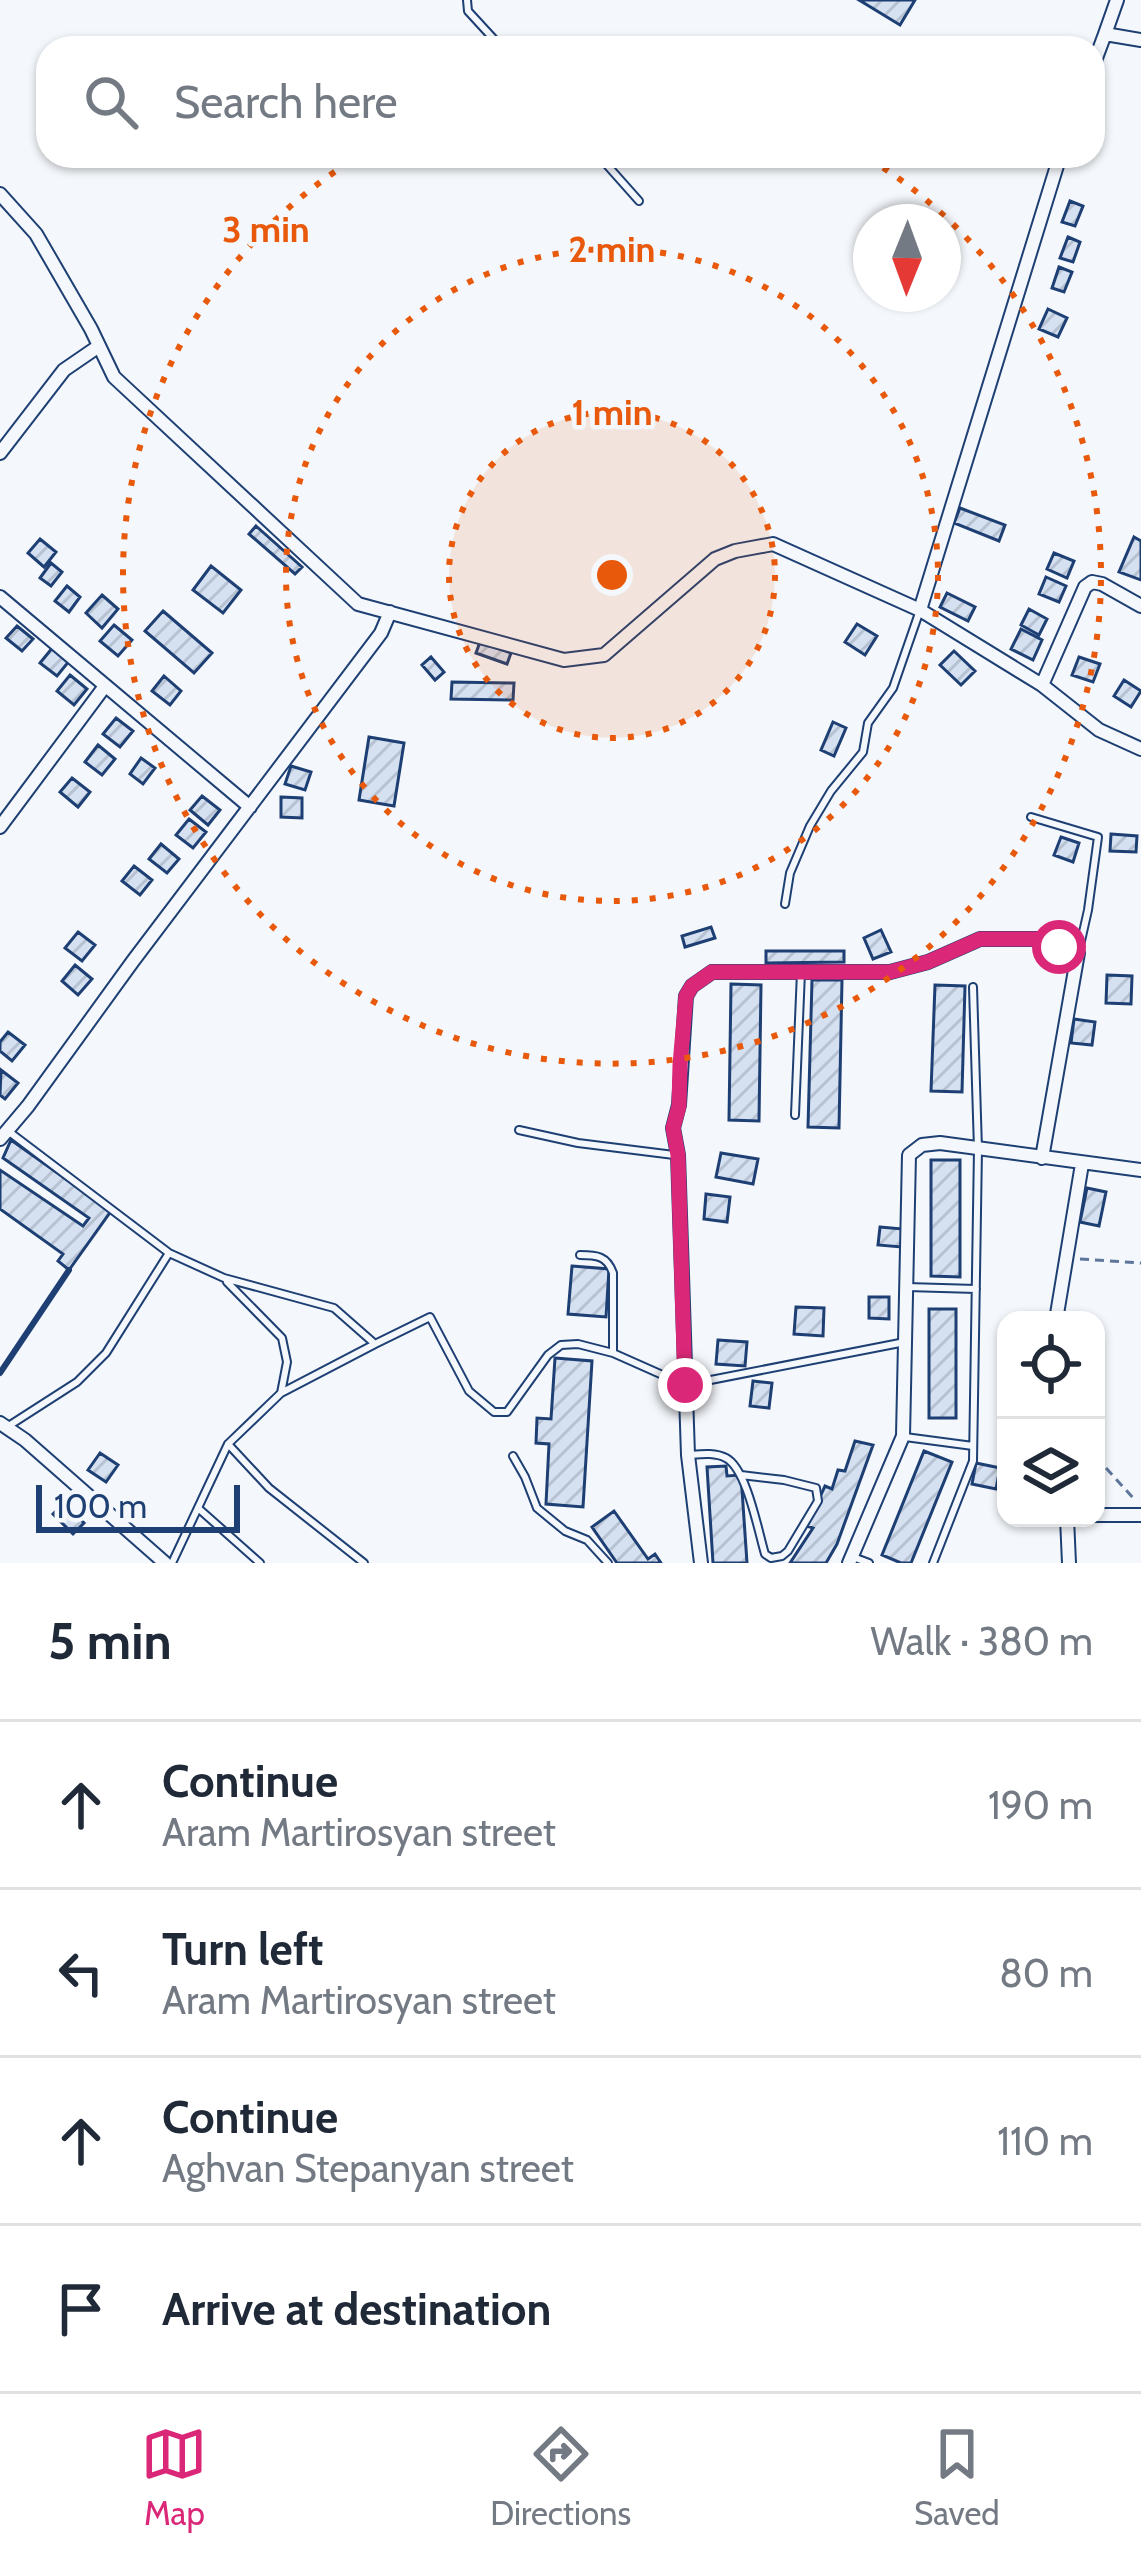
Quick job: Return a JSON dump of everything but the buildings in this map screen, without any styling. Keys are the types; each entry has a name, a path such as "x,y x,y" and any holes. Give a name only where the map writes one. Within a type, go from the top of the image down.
{"street":[{"path":"1118,0 1105,34 1141,40"},
{"path":"920,610 1056,168"},
{"path":"0,194 36,234 114,377 358,604 564,660 604,655 716,559 773,544 920,610 1042,685 1099,730 1141,749"},
{"path":"0,453 64,370 99,346"},
{"path":"1042,685 1084,587 1092,582 1102,584 1141,606"},
{"path":"0,597 250,807"},
{"path":"4,1135 381,633 390,612"},
{"path":"0,826 105,686"},
{"path":"701,1563 688,1455 678,1155 673,1128 679,1106 686,996 692,986 712,972 890,972 928,962 980,939 1037,939 1078,953 1042,1158"},
{"path":"851,1560 903,1436 909,1155 922,1145 940,1143 1141,1170"},
{"path":"1057,1311 1082,1164"},
{"path":"3,1425 169,1563"},
{"path":"1105,1514 1141,1511"},
{"path":"1068,1527 1070,1563"}],"lane":[{"path":"467,0 468,10 491,36"},
{"path":"609,168 639,201"},
{"path":"785,904 790,873 810,826 862,752 868,723 893,688 920,610"},
{"path":"1031,818 1098,837 1078,953"},
{"path":"794,1115 801,972"},
{"path":"933,1563 973,1461 978,1149 973,987"},
{"path":"519,1130 578,1143 678,1155"},
{"path":"4,1135 169,1253 224,1278 334,1308 375,1344"},
{"path":"3,1425 77,1382 106,1353 169,1253"},
{"path":"580,1255 602,1256 610,1263 614,1353"},
{"path":"224,1278 282,1338 287,1362 281,1393"},
{"path":"906,1287 976,1289"},
{"path":"169,1563 228,1444 281,1393 430,1317 470,1390 494,1412 507,1412 548,1355 561,1345 614,1353 685,1385 905,1342"},
{"path":"903,1436 973,1446"},
{"path":"228,1444 269,1488 364,1563"},
{"path":"688,1455 726,1458 741,1475 765,1554 782,1556 818,1501 816,1488 741,1475"},
{"path":"513,1456 536,1508 566,1532 587,1540 608,1563"},
{"path":"198,1508 260,1563"},
{"path":"851,1560 869,1563"}],"path":[{"path":"1068,1245 1075,1258 1141,1263"},
{"path":"1105,1468 1141,1511"}],"wall":[{"path":"0,1373 69,1270"}],"route":[{"path":"685,1385 678,1155 673,1128 679,1106 686,996 692,986 712,972 890,972 928,962 980,939 1037,939 1059,947"}]}
